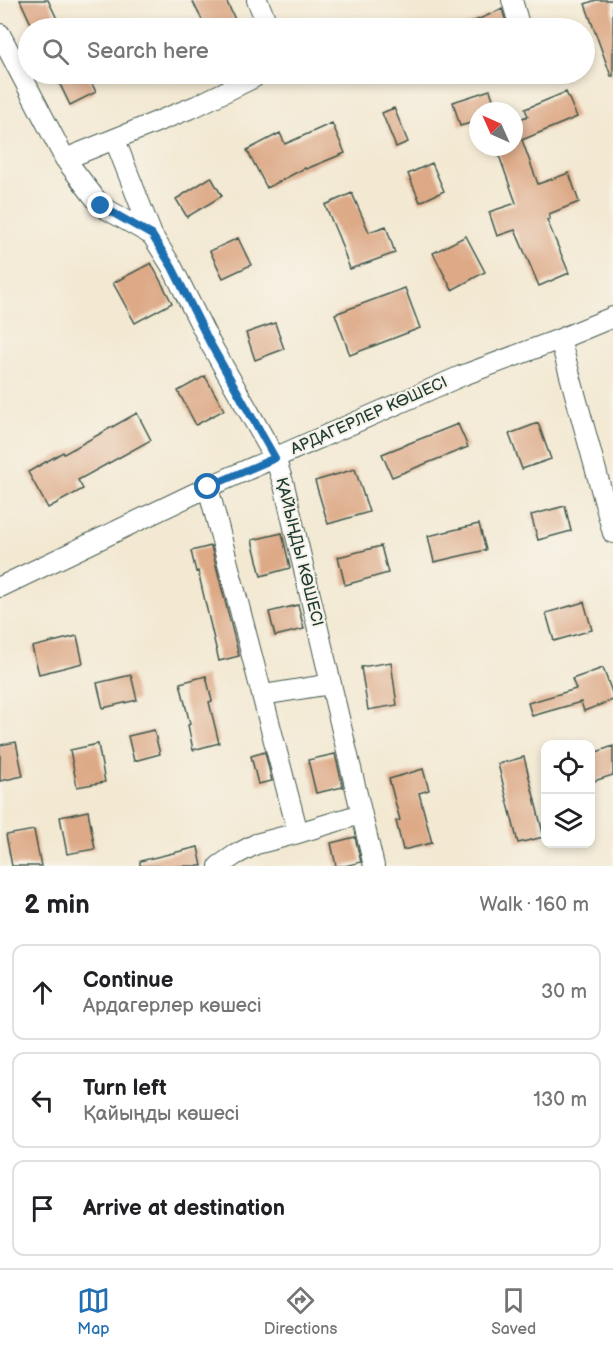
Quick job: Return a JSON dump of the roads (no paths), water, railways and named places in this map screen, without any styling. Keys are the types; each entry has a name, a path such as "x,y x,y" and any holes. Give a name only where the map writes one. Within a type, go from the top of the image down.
{"street":[{"path":"512,0 517,18"},
{"name":"ҚАЙЫҢДЫ КӨШЕСІ","path":"0,34 18,69"},
{"name":"ҚАЙЫҢДЫ КӨШЕСІ","path":"26,84 65,159 101,206 152,235 172,267 210,343 275,458 284,485 374,866"},
{"path":"65,159 196,106 241,84"},
{"path":"115,140 152,235"},
{"name":"АРДАГЕРЛЕР КӨШЕСІ","path":"0,587 208,487 461,376 613,317"},
{"path":"560,339 613,533"},
{"path":"208,487 298,833"},
{"path":"263,695 331,684"},
{"path":"219,866 256,844 361,814"}]}
